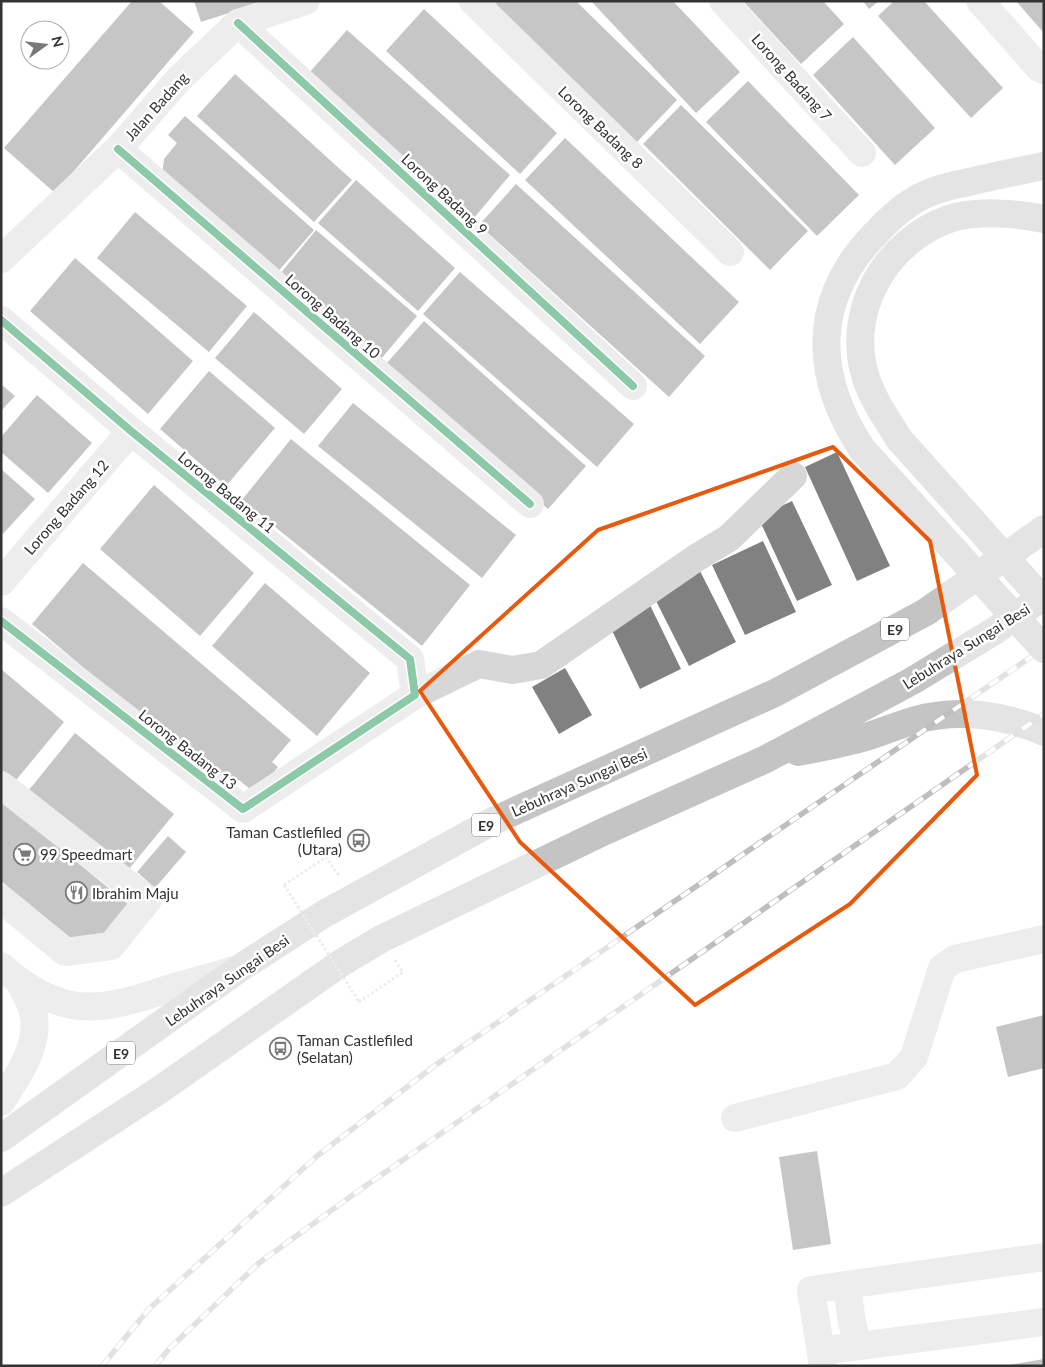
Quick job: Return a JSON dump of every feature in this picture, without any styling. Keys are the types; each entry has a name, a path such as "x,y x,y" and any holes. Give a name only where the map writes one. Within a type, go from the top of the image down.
{"highway":[{"path":"1044,166 946,187 922,196 898,212 863,246 835,293 828,320 826,346 828,376 837,403 849,429 862,449 1044,650"},
{"path":"1044,219 1023,214 1001,213 949,219 909,241 894,255 877,277 862,322 861,347 865,375 874,398 899,439 1044,601"},
{"name":"Lebuhraya Sungai Besi","path":"1,1138 240,968 324,914 493,821 775,693 926,612 1041,530"},
{"name":"Lebuhraya Sungai Besi","path":"1,1193 158,1091 341,963 381,939 594,836 766,759 912,681 996,630 1044,596"},
{"path":"766,759 862,738 918,719 949,714 978,714 1006,719 1044,732"},
{"path":"1,1199 29,1175"}],"street":[{"name":"Jalan Badang","path":"1,259 118,149 180,79 238,23 306,1"},
{"name":"Lorong Badang 8","path":"473,1 730,252"},
{"name":"Lorong Badang 7","path":"723,1 862,153"},
{"path":"980,1 1039,68 1044,70"},
{"name":"Lorong Badang 9","path":"238,23 634,386"},
{"name":"Lorong Badang 10","path":"118,149 530,504"},
{"name":"Lorong Badang 11","path":"1,320 131,432 410,659 415,695"},
{"name":"Lorong Badang 12","path":"1,582 131,432"},
{"path":"415,695 478,664 514,670 541,665 696,558 729,538 793,476"},
{"name":"Lorong Badang 13","path":"1,621 243,810 415,695"},
{"path":"1,785 148,900 111,946 64,952 1,899"},
{"path":"735,1118 897,1076 914,1057 942,968 955,959 1044,939"},
{"path":"10,975 66,1004 91,1007 143,997 240,968"},
{"path":"1,1102 26,1060 34,1035 33,1011 10,975"},
{"path":"1044,1257 812,1290 822,1358 858,1346 1044,1322"},
{"path":"848,1285 851,1316 858,1346"}],"path":[{"path":"354,898 326,857 284,885 359,1002 403,972 381,939"}],"highlighted area":[{"path":"833,447 930,541 977,775 850,904 695,1005 520,842 420,691 598,530"}],"building":[{"path":"132,1 159,1 194,32 55,193 4,148"},
{"path":"194,1 263,1 263,2 201,22"},
{"path":"498,1 576,1 677,100 635,144 494,6"},
{"path":"591,1 673,1 740,72 696,113"},
{"path":"743,1 823,1 844,24 801,64"},
{"path":"863,1 879,1 869,9"},
{"path":"894,1 924,1 1003,88 971,118 878,16"},
{"path":"1016,1 1044,1 1044,33 1029,16"},
{"path":"424,9 557,133 520,174 386,51"},
{"path":"347,30 510,175 473,219 309,73"},
{"path":"853,37 935,128 895,165 813,75"},
{"path":"235,74 352,180 314,222 197,116"},
{"path":"748,81 859,195 817,236 706,122"},
{"path":"681,105 808,231 770,270 643,144"},
{"path":"185,116 314,230 275,275 162,176 164,159 177,143 168,135"},
{"path":"565,138 739,302 700,344 525,180"},
{"path":"356,180 455,268 418,311 318,223"},
{"path":"516,184 705,356 669,397 479,225"},
{"path":"135,212 247,306 209,352 97,258"},
{"path":"316,230 417,316 381,359 280,274"},
{"path":"75,258 193,361 148,414 30,311"},
{"path":"460,272 634,424 597,467 423,314"},
{"path":"254,312 342,389 304,434 215,358"},
{"path":"424,321 586,466 548,509 386,364"},
{"path":"209,371 275,428 226,486 160,429"},
{"path":"1,384 15,396 1,411"},
{"path":"37,395 92,443 48,493 1,452 1,437"},
{"path":"353,403 516,535 482,578 318,446"},
{"path":"291,439 470,585 422,646 242,500"},
{"path":"837,452 890,566 857,581 805,467"},
{"path":"1,469 35,499 1,536"},
{"path":"154,485 254,573 200,636 100,549"},
{"path":"792,501 832,585 797,601 758,517"},
{"path":"763,541 796,612 745,635 712,565"},
{"path":"83,563 291,740 272,762 278,767 256,794 239,780 229,791 32,624"},
{"path":"700,571 736,642 689,666 653,595"},
{"path":"265,583 370,673 317,736 212,646"},
{"path":"648,601 681,669 640,689 607,620"},
{"path":"565,668 592,715 559,734 532,687"},
{"path":"1,669 64,722 12,785 1,775"},
{"path":"75,733 174,814 124,875 25,795"},
{"path":"1,800 128,904 98,942 78,944 1,881"},
{"path":"168,836 186,852 155,888 137,872"},
{"path":"1044,1015 1044,1068 1008,1077 996,1027"},
{"path":"817,1151 831,1244 793,1250 779,1157"},
{"path":"1044,1359 1044,1366 1009,1366 1009,1365"}],"railway":[{"path":"102,1366 149,1309 317,1156 437,1064 1044,648"},
{"path":"155,1366 169,1349 259,1263 354,1194 1044,714"}],"cycle path":[{"path":"238,23 633,386"},
{"path":"118,149 530,504"},
{"path":"1,320 131,431 410,659 415,695 243,809 1,621"}],"place":[{"name":"Taman Castlefiled (Utara)","path":"358,841"},
{"name":"99 Speedmart","path":"24,854"},
{"name":"Ibrahim Maju","path":"76,893"},
{"name":"Taman Castlefiled (Selatan)","path":"281,1049"}]}
